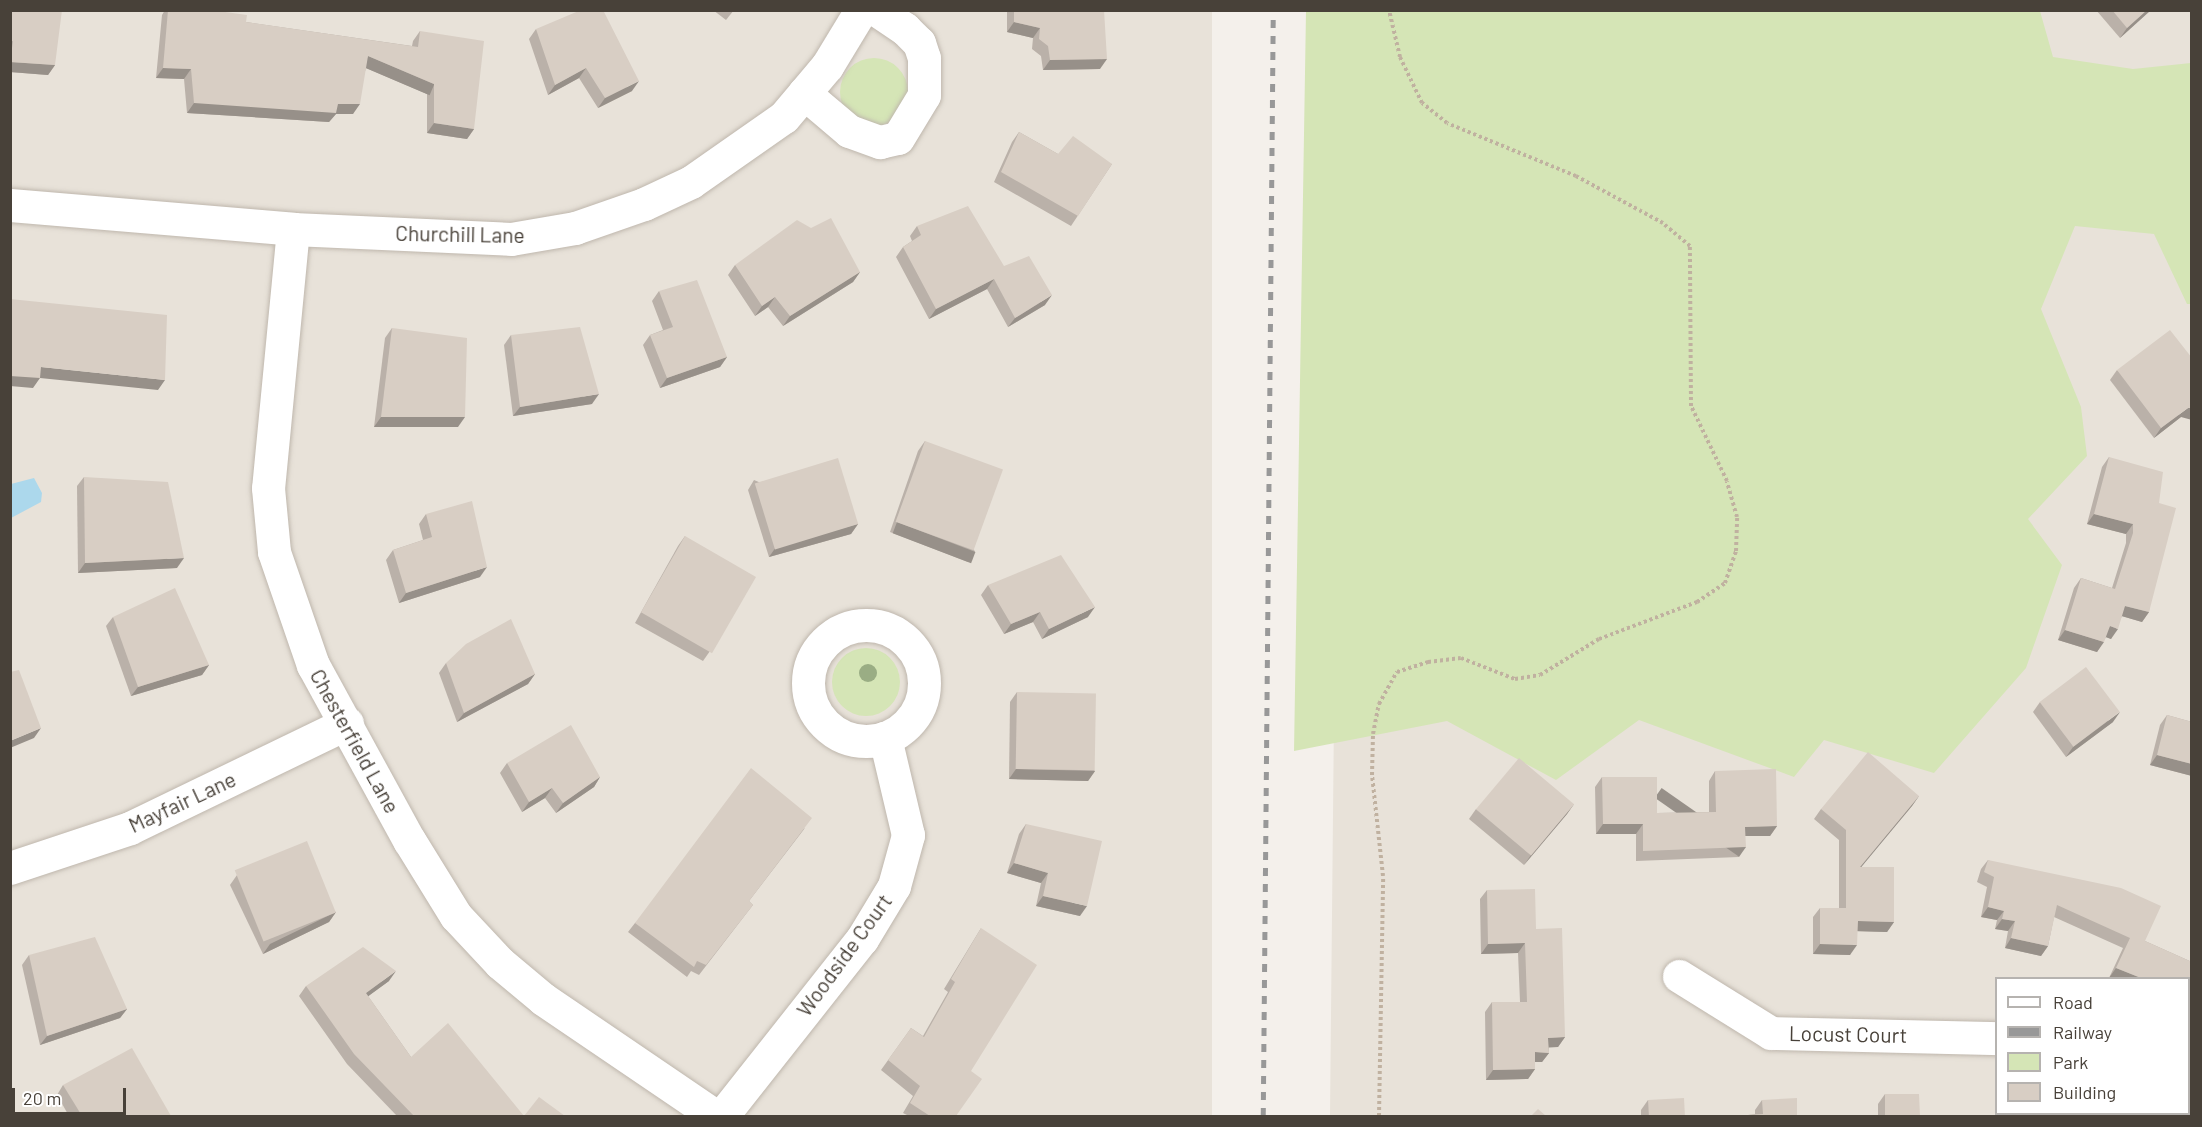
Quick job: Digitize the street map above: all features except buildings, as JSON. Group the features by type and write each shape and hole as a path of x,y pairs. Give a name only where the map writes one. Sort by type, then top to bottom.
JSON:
{"street":[{"name":"Churchill Lane","path":"10,205 293,229 511,239 575,228 644,204 692,182 784,117 827,66 861,10"},
{"path":"804,93 849,132 880,142 898,138 924,95 924,58 919,44 905,29 877,10"},
{"name":"Chesterfield Lane","path":"293,229 268,488 274,552 313,665 347,723 409,840 456,916 500,963 543,999 715,1116"},
{"name":"Mayfair Lane","path":"10,868 130,828 347,723"},
{"name":"Woodside Court","path":"722,1116 861,939 894,886 908,835 885,738"},
{"name":"Locust Court","path":"1679,976 1771,1033 1995,1038"}],"path":[{"path":"1379,1116 1383,876 1372,775 1373,734 1379,704 1397,672 1428,662 1461,658 1515,679 1540,675 1599,639 1697,602 1725,583 1736,551 1737,517 1727,481 1691,406 1690,246 1663,223 1576,176 1447,123 1422,103 1400,57 1389,10"}],"shaded area":[{"path":"10,11 1212,11 1212,1116 10,1116"},
{"path":"1341,11 2191,11 2191,1116 1330,1116"}],"green space":[{"path":"1306,11 2040,11 2053,57 2133,69 2191,63 2191,304 2187,304 2154,234 2075,226 2041,309 2081,407 2087,456 2028,519 2062,565 2026,668 1934,773 1824,740 1794,777 1639,720 1556,780 1447,721 1294,751"},
{"path":"874,58 887,61 898,68 905,79 908,92 905,105 898,116 887,123 874,126 861,123 850,116 843,105 840,92 843,79 850,68 861,61"},
{"path":"866,648 879,651 890,658 897,669 900,682 897,695 890,706 879,713 866,716 853,713 842,706 835,695 832,682 835,669 842,658 853,651"}],"water":[{"path":"34,478 42,493 41,502 11,518 11,484"}],"railway":[{"path":"1263,1116 1273,10"}]}
